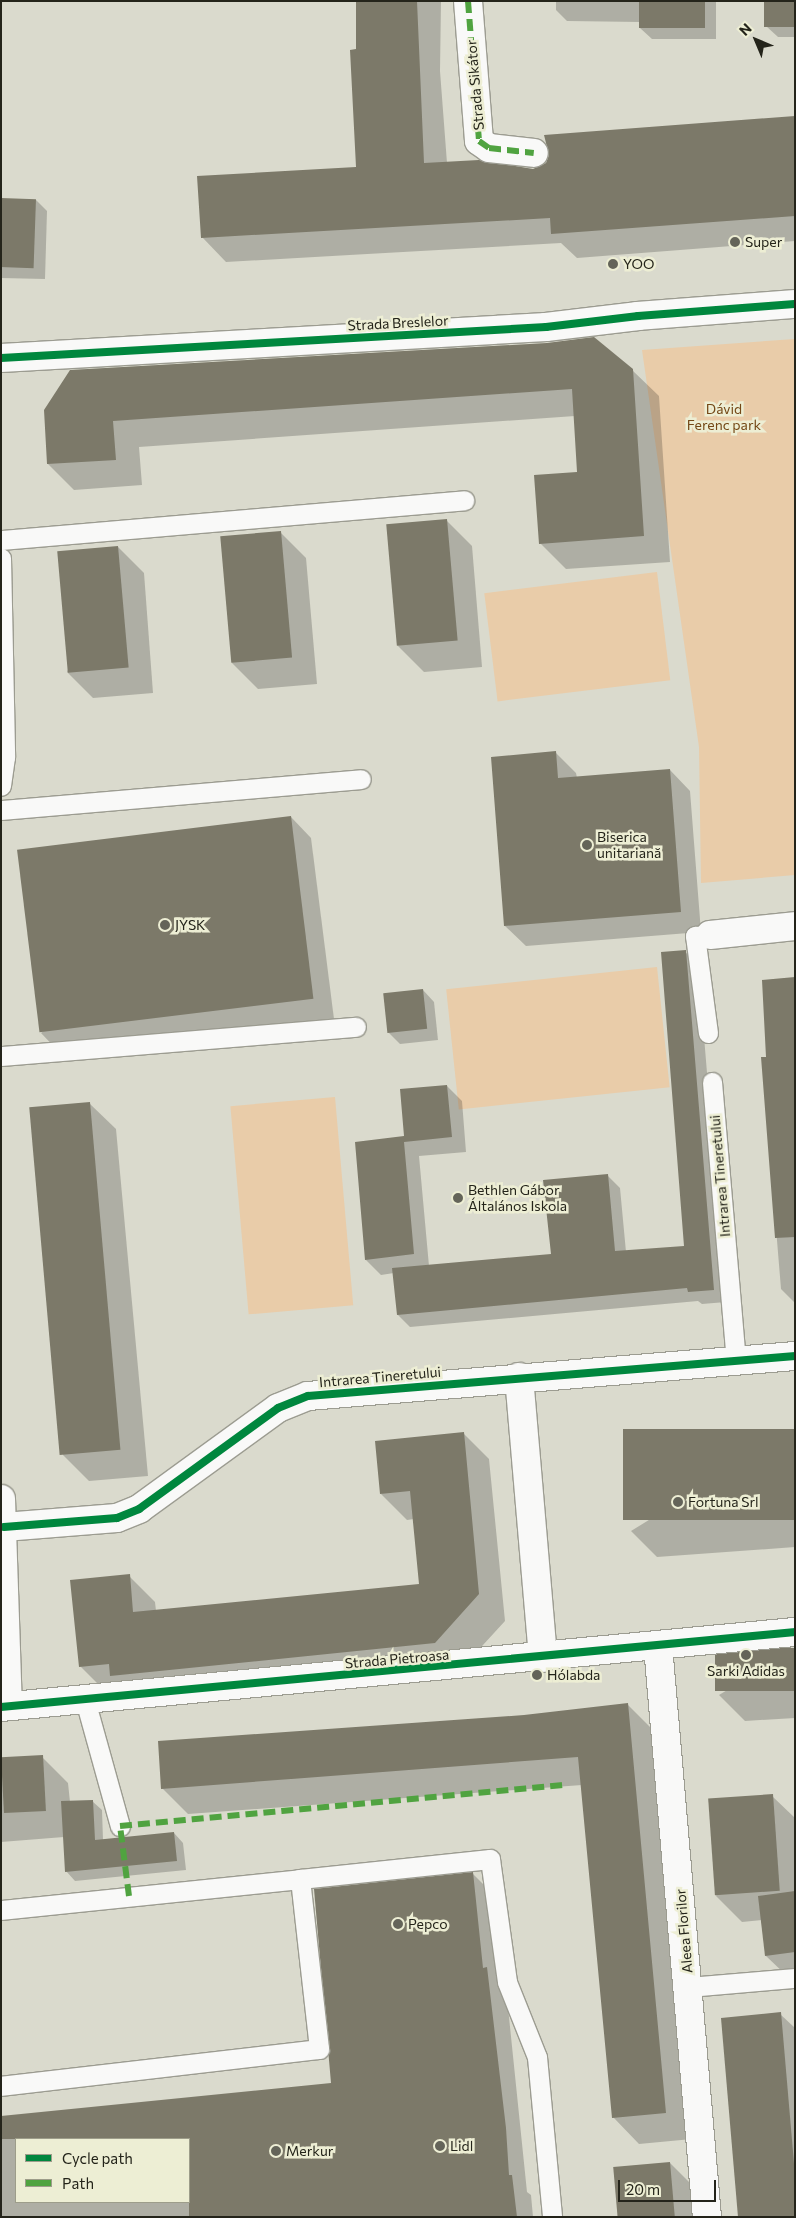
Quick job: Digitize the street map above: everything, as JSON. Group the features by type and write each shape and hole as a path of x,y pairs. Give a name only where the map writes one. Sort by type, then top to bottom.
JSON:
{"street":[{"name":"Strada Sikátor","path":"468,1 479,141 489,148 534,153"},
{"name":"Strada Breslelor","path":"1,358 546,327 638,316 795,304"},
{"path":"710,935 795,926"},
{"name":"Intrarea Tineretului","path":"4,1527 117,1518 139,1509 278,1408 308,1396 519,1377 795,1356"},
{"path":"519,1377 543,1658"},
{"path":"1,1499 4,1527 5,1706"},
{"name":"Strada Pietroasa","path":"5,1706 543,1658 795,1632"},
{"name":"Aleea Florilor","path":"658,1646 689,1987 707,2217"}],"lane":[{"path":"1,540 464,500"},
{"path":"1,558 5,757 1,786"},
{"path":"1,810 361,779"},
{"path":"708,1033 695,936 710,935"},
{"path":"1,1056 356,1027"},
{"name":"Intrarea Tineretului","path":"712,1082 736,1360"},
{"path":"85,1700 120,1826"},
{"path":"1,1910 490,1859 507,1982 537,2057 552,2217"},
{"path":"1,2086 318,2049 300,1879"},
{"path":"689,1987 795,1978"}],"green space":[{"name":"Dávid Ferenc park","path":"795,339 795,875 701,883 699,747 642,350"},
{"path":"657,572 670,680 498,701 484,593"},
{"path":"657,967 670,1087 459,1109 446,989"},
{"path":"335,1097 353,1305 249,1314 230,1106"}],"building":[{"path":"356,1 417,1 424,163 479,160 533,169 546,163 549,155 544,135 795,116 795,216 551,234 550,218 201,238 197,176 356,167 350,50 356,49"},
{"path":"639,1 705,1 705,28 639,28"},
{"path":"764,1 795,1 795,27 764,27"},
{"path":"1,198 36,199 34,268 1,267"},
{"path":"594,337 633,369 644,536 539,544 534,475 577,472 572,389 113,421 116,460 47,464 44,410 70,370 547,343"},
{"path":"447,519 458,641 397,646 386,524"},
{"path":"281,531 292,658 231,663 220,536"},
{"path":"118,546 129,668 68,673 57,551"},
{"name":"Biserica unitariană","path":"556,751 558,778 670,769 681,912 504,926 491,757"},
{"name":"JYSK","path":"291,816 313,999 39,1032 17,850"},
{"path":"686,950 714,1290 688,1292 687,1288 397,1315 392,1268 551,1254 543,1180 608,1174 615,1251 684,1246 661,952"},
{"path":"795,977 795,1237 775,1238 761,1057 766,1057 762,980"},
{"path":"423,989 427,1029 387,1033 383,993"},
{"path":"447,1085 452,1137 404,1142 414,1254 365,1260 355,1142 404,1136 400,1089"},
{"path":"90,1102 120,1450 60,1455 29,1107"},
{"path":"623,1429 795,1429 795,1520 623,1520"},
{"path":"464,1432 479,1594 435,1643 110,1676 109,1664 79,1667 70,1580 130,1574 133,1612 419,1584 410,1491 380,1494 375,1441"},
{"path":"715,1648 795,1648 795,1691 715,1691"},
{"path":"628,1703 666,2113 612,2118 578,1757 161,1789 158,1741 524,1715"},
{"path":"43,1755 46,1811 4,1813 1,1757"},
{"path":"773,1794 780,1891 715,1895 708,1799"},
{"path":"93,1800 95,1840 174,1832 177,1861 65,1872 61,1801"},
{"path":"473,1872 483,1968 487,1967 506,2128 509,2175 512,2175 517,2217 189,2217 190,2138 1,2139 1,2116 331,2083 314,1889"},
{"path":"795,1891 795,1952 765,1956 758,1896"},
{"path":"781,2012 795,2175 795,2217 738,2217 721,2018"},
{"path":"670,2162 675,2217 618,2217 613,2167"}],"marked path":[{"path":"468,1 479,141 489,148 534,153"},
{"path":"129,1896 120,1826 563,1785"}],"cycle path":[{"path":"1,358 546,327 638,316 795,304"},
{"path":"4,1527 117,1518 139,1509 278,1408 308,1396 795,1356"},
{"path":"1,1707 795,1632"}],"place":[{"name":"Super","path":"735,242"},
{"name":"YOO","path":"613,264"},
{"name":"Biserica unitariană","path":"587,845"},
{"name":"JYSK","path":"165,925"},
{"name":"Bethlen Gábor Általános Iskola","path":"458,1198"},
{"name":"Fortuna Srl","path":"678,1502"},
{"name":"Sarki Adidas","path":"746,1655"},
{"name":"Hólabda","path":"537,1675"},
{"name":"Pepco","path":"398,1924"},
{"name":"Lidl","path":"440,2146"},
{"name":"Merkur","path":"276,2151"}]}
